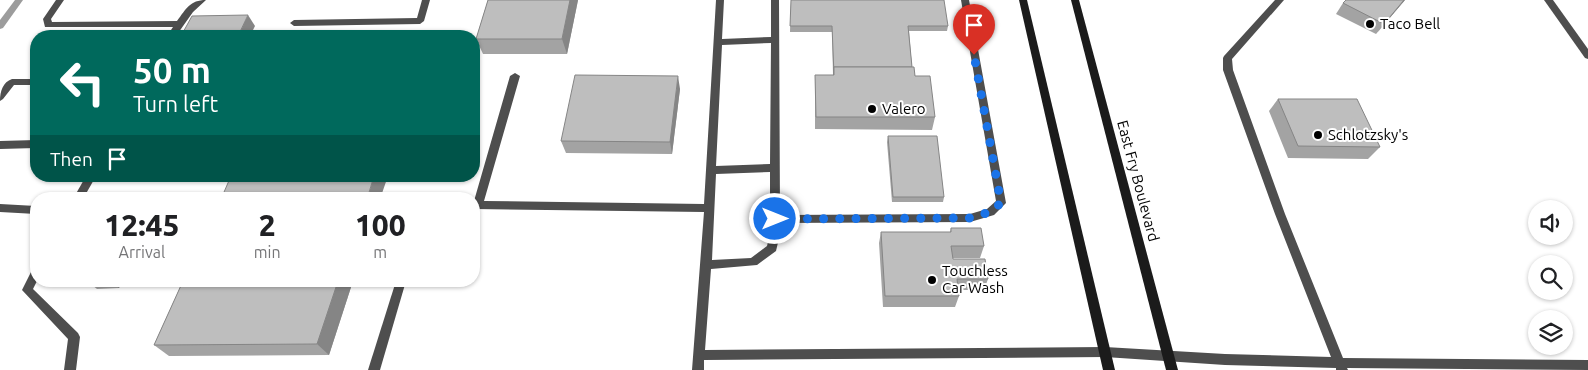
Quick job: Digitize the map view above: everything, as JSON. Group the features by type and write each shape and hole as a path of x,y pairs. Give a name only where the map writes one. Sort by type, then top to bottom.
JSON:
{"main road":[{"path":"1023,0 1109,370"},
{"name":"East Fry Boulevard","path":"1076,0 1172,370"}],"lane":[{"path":"60,0 47,18 48,25 179,24"},
{"path":"175,30 190,10 202,0"},
{"path":"294,23 420,20 426,0"},
{"path":"698,370 706,265 720,0"},
{"path":"706,265 753,262 772,248 775,234 775,0"},
{"path":"775,219 970,218 990,212 1001,203 965,0"},
{"path":"1280,0 1227,58 1228,70 1290,241 1340,366"},
{"path":"1548,0 1588,56"},
{"path":"718,42 775,40"},
{"path":"480,192 515,76"},
{"path":"0,97 12,82 30,82"},
{"path":"0,145 30,144"},
{"path":"711,170 775,168"},
{"path":"480,205 709,208"},
{"path":"0,208 30,210"},
{"path":"30,284 27,290 74,337 70,370"},
{"path":"374,370 399,287"},
{"path":"700,355 1105,352 1168,358 1340,366 1588,364"}],"building":[{"path":"488,0 570,0 562,39 480,39 479,30"},
{"name":"Valero","path":"791,0 944,0 948,26 908,26 912,67 834,67 834,75 832,26 790,26"},
{"path":"1346,0 1404,0 1384,24 1343,3"},
{"path":"248,15 241,30 184,30 192,16"},
{"name":"Valero","path":"834,67 914,67 915,76 930,76 935,117 816,117 815,75 834,75"},
{"path":"575,75 678,76 670,142 561,141"},
{"path":"1278,99 1357,99 1380,147 1298,146"},
{"name":"Valero","path":"888,136 937,136 944,197 893,197"},
{"path":"228,182 372,182 369,192 224,192"},
{"name":"Touchless Car Wash","path":"951,228 981,228 984,246 951,246 953,259 985,259 988,279 957,279 959,296 885,296 881,232 951,232"},
{"path":"180,287 336,287 317,344 154,345"}],"waterway":[{"path":"0,26 19,0"}],"place":[{"name":"Taco Bell","path":"1370,24"},
{"name":"Valero","path":"872,109"},
{"name":"Schlotzsky's","path":"1318,135"},
{"name":"Touchless Car Wash","path":"932,280"}],"route":[{"path":"775,219 970,218 990,212 1001,203 974,55"}]}
